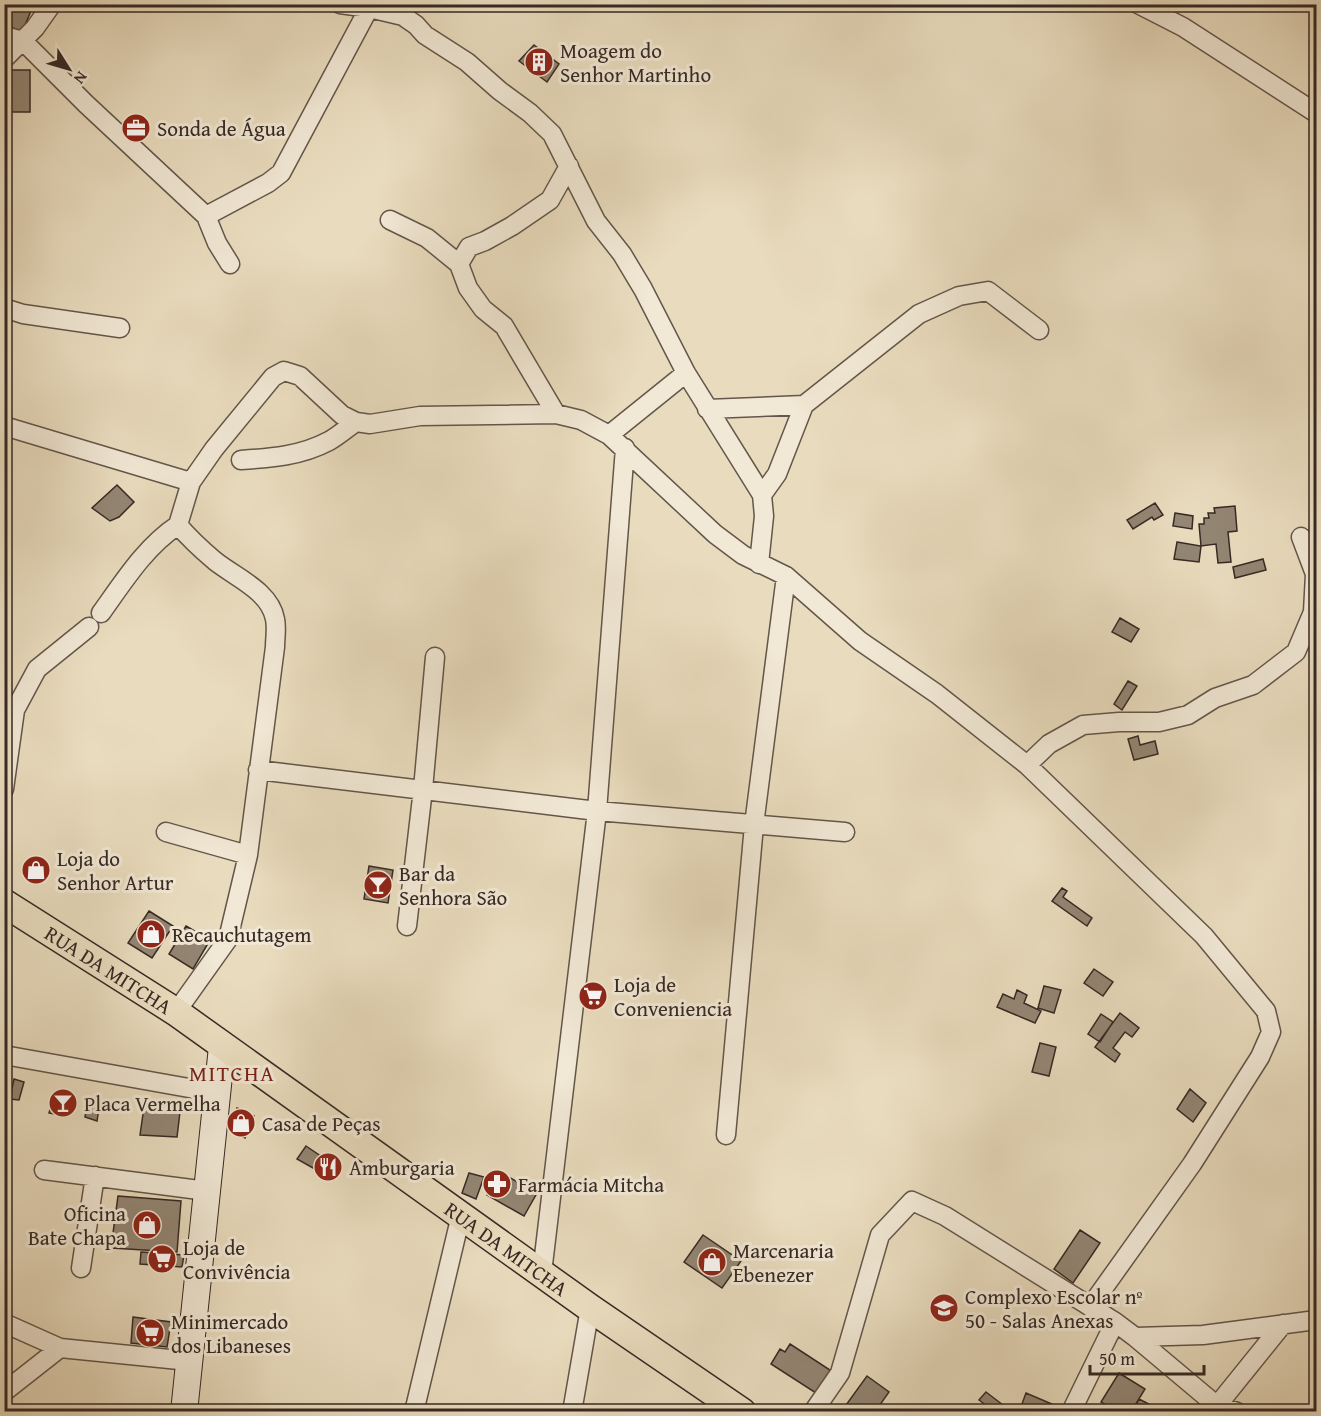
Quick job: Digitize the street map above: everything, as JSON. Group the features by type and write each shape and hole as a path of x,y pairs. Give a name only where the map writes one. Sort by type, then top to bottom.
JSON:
{"main road":[{"name":"RUA DA MITCHA","path":"4,903 176,1012 590,1308 742,1412"},
{"path":"184,1412 222,1047"}],"street":[{"path":"4,59 23,41 52,4"},
{"path":"340,4 403,16 425,35 467,63 530,113 552,134 596,221 622,255 643,289 686,373 762,495 764,516 759,564"},
{"path":"1138,4 1184,27 1317,113"},
{"path":"206,216 268,183 281,173 369,8"},
{"path":"4,36 23,41 86,104 206,216 217,243 230,264"},
{"path":"459,264 469,247 512,226 550,200 569,166"},
{"path":"390,220 427,238 459,264 468,288 483,309 504,326 513,338 556,414"},
{"path":"762,495 777,474 804,405 919,314 959,297 988,291 1039,330"},
{"path":"4,308 23,314 120,328"},
{"path":"101,613 148,550 178,525 190,482 214,449 273,377 284,371 300,376 342,415 356,422 370,424 420,416 556,414 581,420 609,435 715,534 743,555 786,576 860,640 938,694 1027,765 1204,936 1266,1011 1271,1032 1260,1057 1192,1164 1090,1307"},
{"path":"609,435 686,373"},
{"path":"707,409 804,405"},
{"path":"241,460 283,457 303,451 328,441 356,422"},
{"path":"4,426 190,482"},
{"path":"542,1273 597,811 625,448"},
{"path":"176,1012 228,939 248,855 275,647 275,618 268,603 257,591 216,562 178,525"},
{"path":"1027,765 1049,744 1083,725 1159,722 1188,715 1215,698 1253,686 1296,652 1313,612 1315,574 1301,537"},
{"path":"726,1135 754,825 786,576"},
{"path":"4,789 15,710 37,669 89,627"},
{"path":"407,926 435,657"},
{"path":"258,770 597,811 845,832"},
{"path":"165,832 248,855"},
{"path":"4,1055 217,1093"},
{"path":"44,1170 207,1191"},
{"path":"81,1268 95,1176"},
{"path":"813,1412 840,1373 880,1235 912,1201 945,1216 1115,1322 1214,1408 1238,1412"},
{"path":"414,1412 461,1215"},
{"path":"572,1412 590,1308"},
{"path":"1135,1337 1203,1335 1317,1320"},
{"path":"1071,1412 1115,1322"},
{"path":"4,1323 60,1348 189,1361"},
{"path":"1214,1408 1283,1324"},
{"path":"4,1392 60,1348"}],"building":[{"path":"4,4 34,4 22,32 4,24"},
{"name":"Moagem do Senhor Martinho","path":"534,45 559,64 547,82 519,61"},
{"path":"7,70 30,70 30,112 7,112"},
{"name":"Sonda de Água","path":"130,120 142,125 141,137 129,134"},
{"path":"117,485 134,502 119,517 110,521 92,508"},
{"path":"1155,503 1163,515 1154,520 1152,517 1133,529 1127,520"},
{"path":"1235,506 1237,531 1228,532 1231,562 1218,563 1216,544 1201,546 1199,524 1204,524 1204,518 1209,518 1208,513 1215,513 1214,508"},
{"path":"1175,513 1193,516 1192,529 1173,526"},
{"path":"1177,542 1201,546 1199,562 1174,559"},
{"path":"1263,559 1266,570 1235,578 1233,567"},
{"path":"1120,618 1139,629 1131,642 1112,632"},
{"path":"1128,681 1137,686 1122,710 1114,704"},
{"path":"1138,736 1140,745 1155,741 1158,754 1134,760 1128,739"},
{"name":"Loja do Senhor Artur","path":"35,860 46,867 37,879 27,872"},
{"name":"Bar da Senhora São","path":"369,866 393,870 388,903 364,899"},
{"path":"1062,888 1067,891 1063,897 1092,918 1087,926 1052,901"},
{"name":"Recauchutagem","path":"149,911 173,926 152,958 128,943"},
{"path":"186,926 210,940 193,969 169,954"},
{"path":"1094,969 1113,982 1103,996 1084,983"},
{"name":"Loja de Conveniencia","path":"596,985 596,990 604,990 602,1002 583,1003 583,986"},
{"path":"1044,986 1061,990 1054,1013 1038,1008"},
{"path":"1017,990 1027,995 1024,1003 1041,1011 1035,1023 997,1007 1003,994 1014,999"},
{"path":"1120,1013 1139,1028 1132,1037 1125,1032 1113,1048 1120,1054 1115,1062 1095,1047"},
{"path":"1101,1014 1113,1022 1100,1042 1088,1034"},
{"path":"1040,1043 1056,1047 1049,1076 1032,1072"},
{"path":"14,1079 24,1082 19,1100 10,1099"},
{"path":"1190,1089 1206,1103 1193,1122 1177,1109"},
{"name":"Placa Vermelha","path":"56,1092 75,1096 70,1112 56,1109 54,1114 49,1113"},
{"path":"88,1100 100,1102 97,1121 85,1117"},
{"path":"144,1107 180,1112 177,1137 140,1135"},
{"name":"Casa de Peças","path":"237,1108 254,1116 245,1138 229,1130"},
{"path":"306,1146 322,1157 313,1168 297,1159"},
{"name":"Amburgaria","path":"322,1157 340,1168 335,1177 316,1165"},
{"path":"500,1172 537,1193 524,1216 487,1195"},
{"path":"469,1173 484,1177 476,1199 462,1193"},
{"name":"Oficina Bate Chapa","path":"118,1196 181,1201 177,1252 111,1248"},
{"path":"1080,1230 1100,1243 1073,1283 1054,1269"},
{"name":"Marcenaria Ebenezer","path":"703,1235 741,1261 722,1288 684,1262"},
{"name":"Loja de Convivência","path":"141,1252 184,1255 182,1267 140,1264"},
{"name":"Minimercado dos Libaneses","path":"133,1317 171,1322 167,1347 131,1343"},
{"path":"790,1344 833,1372 819,1395 771,1364 780,1349 785,1352"},
{"path":"1119,1373 1145,1389 1131,1412 1117,1412 1101,1402"},
{"path":"867,1376 889,1392 875,1412 841,1412"},
{"path":"986,1392 1012,1412 988,1412 986,1410 988,1407 979,1400"},
{"path":"1026,1393 1061,1408 1059,1412 1019,1412"},
{"path":"1139,1399 1164,1412 1133,1412"}],"place":[{"name":"Moagem do Senhor Martinho","path":"539,62"},
{"name":"Sonda de Água","path":"136,128"},
{"name":"Loja do Senhor Artur","path":"36,870"},
{"name":"Bar da Senhora São","path":"378,885"},
{"name":"Recauchutagem","path":"151,934"},
{"name":"Loja de Conveniencia","path":"593,996"},
{"name":"Placa Vermelha","path":"63,1103"},
{"name":"Casa de Peças","path":"241,1123"},
{"name":"Amburgaria","path":"328,1167"},
{"name":"Farmácia Mitcha","path":"497,1184"},
{"name":"Oficina Bate Chapa","path":"147,1225"},
{"name":"Loja de Convivência","path":"162,1259"},
{"name":"Marcenaria Ebenezer","path":"712,1262"},
{"name":"Complexo Escolar nº 50 - Salas Anexas","path":"944,1308"},
{"name":"Minimercado dos Libaneses","path":"150,1333"}],"district":[{"name":"MITCHA","path":"232,1073"}]}
